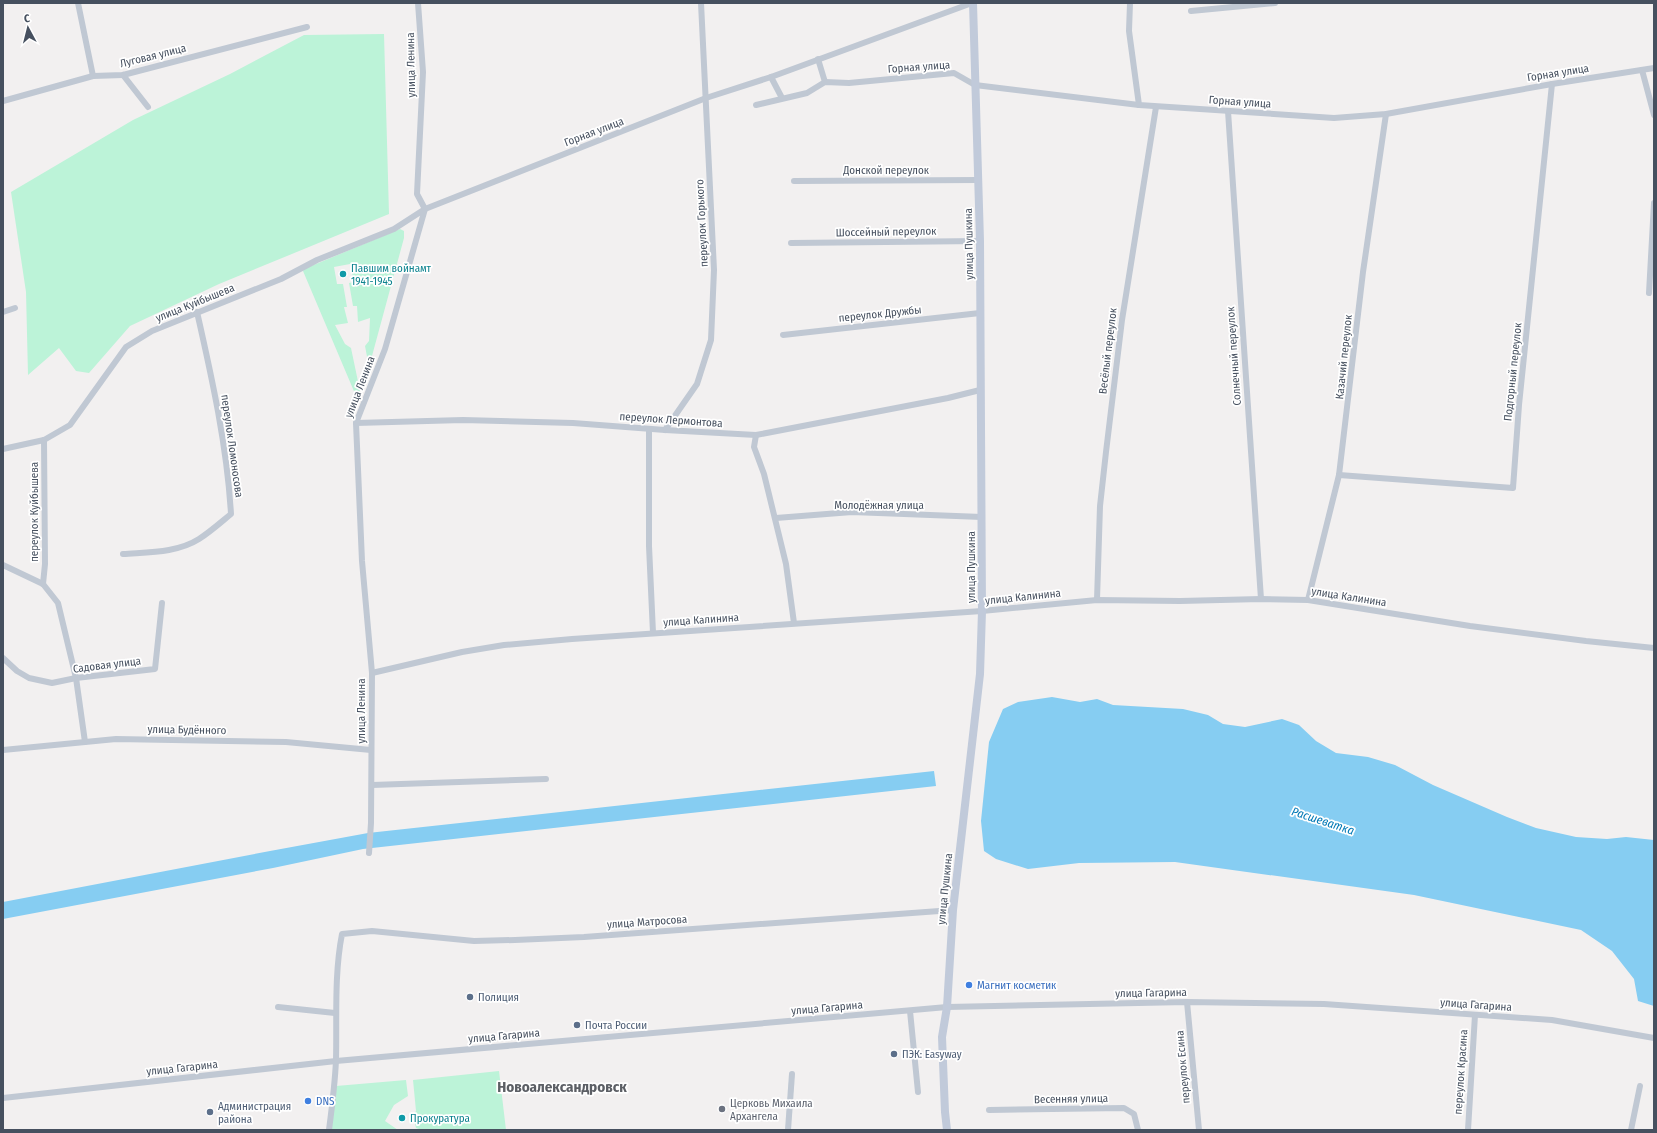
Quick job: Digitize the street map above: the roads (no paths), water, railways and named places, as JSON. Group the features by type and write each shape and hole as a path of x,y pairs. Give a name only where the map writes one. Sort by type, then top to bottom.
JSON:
{"main road":[{"name":"улица Пушкина","path":"947,1130 942,1036 947,1006 953,910 980,674 982,611 980,240 973,3"}],"street":[{"path":"78,3 93,76"},
{"name":"улица Ленина","path":"369,853 372,785 372,673 362,561 356,423 385,349 425,209 417,194 423,72 418,3"},
{"name":"переулок Горького","path":"665,430 697,384 711,340 714,270 701,3"},
{"name":"Горная улица","path":"425,209 706,98 771,77 973,3"},
{"path":"1130,3 1129,31 1139,105"},
{"path":"1191,11 1275,3"},
{"name":"Луговая улица","path":"3,100 93,76 123,75 307,27"},
{"path":"756,105 807,93 825,82 818,59"},
{"name":"Горная улица","path":"825,82 849,83 954,74 975,85 1156,107 1334,118 1386,114 1552,84 1654,68"},
{"path":"1642,70 1654,115"},
{"path":"123,75 148,108"},
{"path":"771,77 782,98"},
{"name":"Подгорный переулок","path":"1339,475 1513,488 1519,405 1552,84"},
{"name":"Весёлый переулок","path":"1097,600 1100,506 1106,452 1122,320 1156,107"},
{"name":"Солнечный переулок","path":"1228,111 1261,599"},
{"name":"Казачий переулок","path":"1308,600 1339,475 1347,419 1363,272 1386,114"},
{"name":"Донской переулок","path":"794,181 978,180"},
{"path":"1648,293 1654,202"},
{"name":"улица Куйбышева","path":"3,449 44,440 70,425 126,347 152,331 281,279 317,260 394,229 425,209"},
{"name":"Шоссейный переулок","path":"791,242 980,240"},
{"path":"3,312 15,308"},
{"name":"переулок Ломоносова","path":"123,554 161,551 185,546 198,540 231,514 226,465 215,395 197,312"},
{"name":"переулок Дружбы","path":"783,335 980,314"},
{"name":"переулок Лермонтова","path":"356,423 463,420 550,422 756,435 948,398 980,390"},
{"path":"649,429 649,546 653,633"},
{"path":"756,435 754,447 764,474 776,518 786,564 794,623"},
{"name":"переулок Куйбышева","path":"43,584 45,564 44,440"},
{"name":"Молодёжная улица","path":"776,518 852,512 982,517"},
{"path":"3,566 43,584 58,603 76,678 85,742"},
{"name":"улица Калинина","path":"372,673 462,652 504,645 653,633 982,611 1097,600 1308,600 1477,627 1654,648"},
{"name":"Садовая улица","path":"3,658 16,671 28,678 52,683 76,678 155,668 162,603"},
{"name":"улица Будённого","path":"3,750 116,739 286,742 371,750"},
{"path":"372,785 546,779"},
{"name":"улица Матросова","path":"335,1013 339,952 342,934 372,931 474,941 515,940 584,937 953,910"},
{"name":"улица Гагарина","path":"3,1098 336,1061 947,1006 1187,1002 1324,1004 1552,1020 1654,1038"},
{"name":"переулок Есина","path":"1187,1002 1199,1130"},
{"path":"278,1007 335,1013 336,1061 329,1130"},
{"path":"910,1010 918,1092"},
{"name":"переулок Красина","path":"1468,1130 1475,1014"},
{"path":"788,1130 792,1074"},
{"path":"1631,1130 1640,1086"},
{"name":"Весенняя улица","path":"989,1110 1124,1108 1134,1114 1138,1130"}],"water":[{"name":"Расшеватка","path":"1052,697 1080,702 1097,699 1113,705 1183,709 1208,715 1223,724 1245,727 1282,719 1299,725 1316,741 1336,753 1368,757 1395,765 1433,785 1536,828 1576,837 1607,839 1626,837 1654,840 1654,1006 1638,1001 1634,979 1612,951 1581,930 1414,895 1175,862 1079,863 1028,869 996,859 984,851 981,821 989,742 1003,709 1018,702"},
{"path":"934,771 936,786 363,849 273,868 3,919 3,902 368,833"}],"place":[{"name":"Павшим войнамт 1941-1945","path":"343,274"},
{"name":"Магнит косметик","path":"969,985"},
{"name":"Полиция","path":"470,997"},
{"name":"Почта России","path":"577,1025"},
{"name":"ПЭК: Easyway","path":"894,1054"},
{"name":"DNS","path":"308,1101"},
{"name":"Церковь Михаила Архангела","path":"722,1109"},
{"name":"Администрация района","path":"210,1112"},
{"name":"Прокуратура","path":"402,1118"}],"district":[{"name":"Новоалександровск","path":"562,1087"}]}
